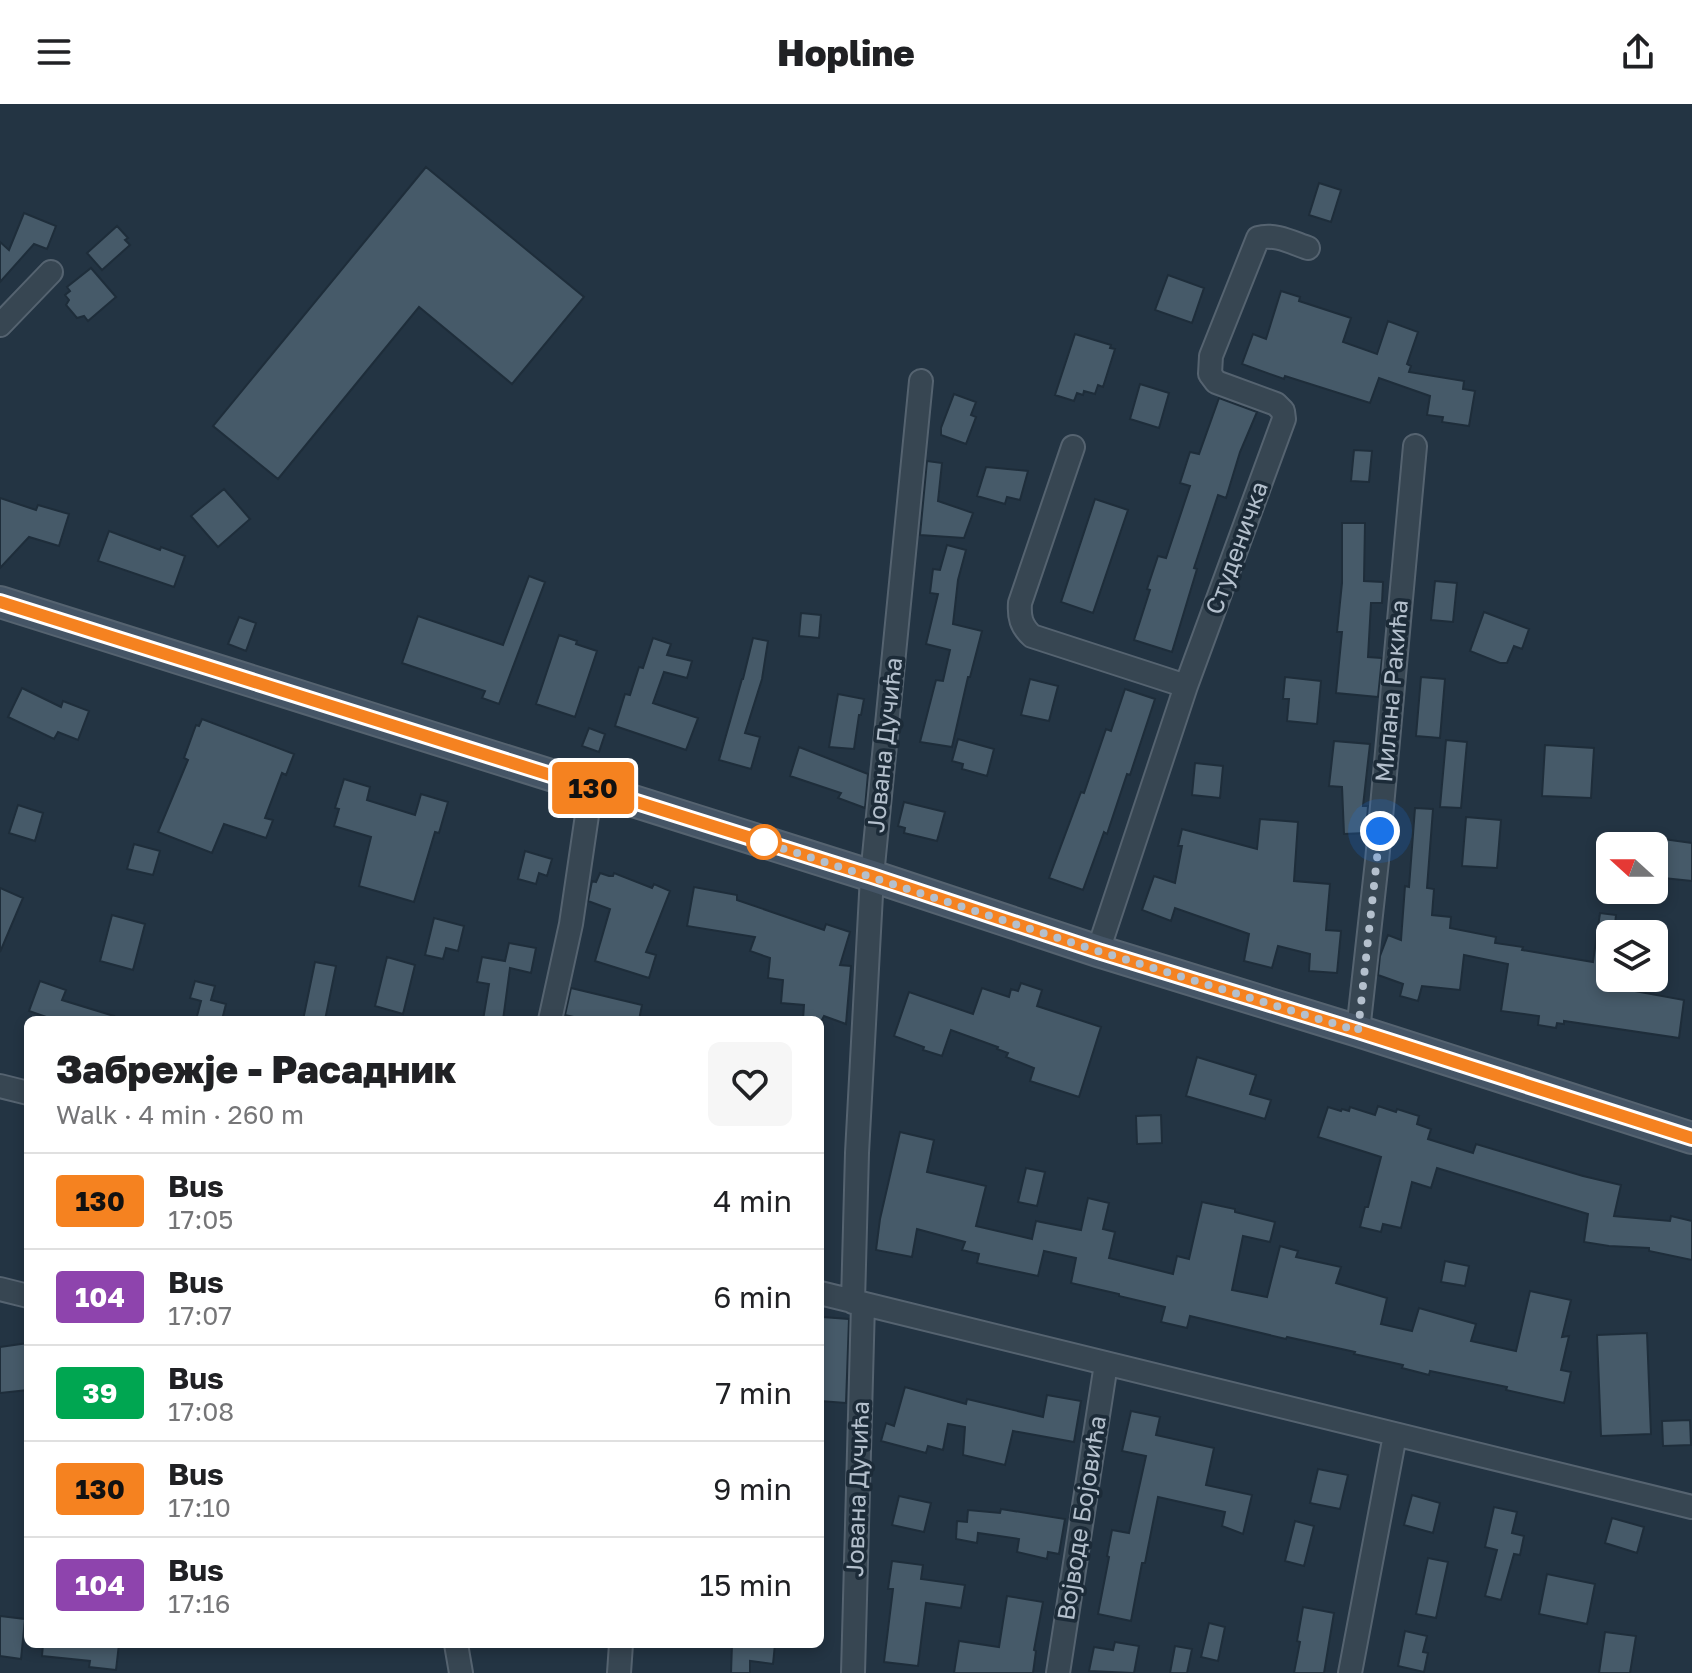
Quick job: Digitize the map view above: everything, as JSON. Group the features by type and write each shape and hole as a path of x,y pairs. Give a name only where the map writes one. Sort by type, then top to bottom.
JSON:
{"street":[{"name":"Студеничка","path":"1098,951 1186,686 1284,419 1283,411 1276,404 1216,382 1210,374 1211,356 1258,238 1272,236 1308,248"},
{"path":"0,325 51,272"},
{"name":"Јована Дучића","path":"853,1673 857,1153 872,876 921,381"},
{"name":"Милана Ракића","path":"1358,1031 1377,861 1415,446"},
{"path":"1073,447 1020,603 1019,617 1024,629 1032,636 1186,686"},
{"path":"0,602 1692,1138"},
{"path":"551,1016 571,924 591,788"},
{"path":"0,1086 24,1092"},
{"path":"0,1289 24,1295"},
{"path":"824,1294 1692,1507"},
{"name":"Војводе Бојовића","path":"1058,1673 1106,1364"},
{"path":"1350,1673 1395,1435"},
{"path":"457,1648 461,1673"},
{"path":"619,1673 621,1648"}],"building":[{"path":"426,167 584,297 512,384 419,307 278,479 213,426"},
{"path":"1319,183 1341,190 1331,222 1309,215"},
{"path":"24,213 56,226 47,249 34,244 0,282 0,242 9,250"},
{"path":"117,226 130,245 102,270 87,253"},
{"path":"91,268 116,297 88,321 84,316 77,318 66,305 69,300 65,295 70,291 67,287"},
{"path":"1168,275 1204,288 1192,323 1155,310"},
{"path":"1281,291 1300,297 1299,301 1351,318 1343,342 1377,354 1388,321 1418,332 1407,364 1411,366 1409,372 1464,381 1463,389 1475,391 1469,426 1442,422 1443,417 1427,415 1430,396 1379,378 1370,403 1242,364 1253,334 1266,339"},
{"path":"1075,334 1115,349 1103,387 1098,385 1095,394 1077,393 1074,401 1055,395"},
{"path":"1140,384 1169,393 1159,428 1130,419"},
{"path":"954,394 976,402 971,415 976,417 966,444 941,435"},
{"path":"1219,398 1257,412 1240,452 1226,498 1218,495 1194,568 1197,569 1172,652 1134,640 1158,556 1166,558 1190,486 1180,483 1190,452 1199,454"},
{"path":"1354,450 1372,451 1369,482 1351,481"},
{"path":"927,461 942,463 938,501 973,513 964,538 920,535"},
{"path":"986,467 1028,471 1020,500 1007,497 1005,504 977,496"},
{"path":"224,489 250,519 218,547 191,516"},
{"path":"0,498 36,510 38,505 69,514 59,546 29,537 0,568"},
{"path":"1095,499 1128,510 1093,613 1061,602"},
{"path":"1342,523 1365,523 1364,581 1383,582 1382,603 1371,603 1368,657 1382,658 1378,697 1336,693 1342,632 1337,632 1342,583"},
{"path":"109,531 185,556 174,587 98,561"},
{"path":"947,545 966,550 958,580 953,624 982,631 952,747 920,742 936,680 943,681 950,650 926,644 938,594 930,593 933,569 940,570"},
{"path":"529,576 545,582 499,704 482,698 485,691 402,663 418,616 503,645"},
{"path":"1435,581 1457,583 1453,622 1431,620"},
{"path":"1484,612 1529,629 1522,649 1514,646 1507,663 1470,651"},
{"path":"801,613 821,615 819,638 799,636"},
{"path":"239,617 256,623 246,651 228,644"},
{"path":"559,635 597,651 575,717 536,704"},
{"path":"653,638 671,644 667,655 692,661 687,678 664,672 653,703 698,718 686,750 615,726 625,694 630,695"},
{"path":"753,638 768,641 762,679 745,733 760,737 751,769 719,760"},
{"path":"1285,677 1321,681 1317,724 1287,721 1289,699 1283,699"},
{"path":"1421,677 1445,679 1440,738 1416,736"},
{"path":"1030,679 1058,686 1049,721 1021,715"},
{"path":"22,688 61,707 63,701 89,711 78,740 58,732 54,739 8,717"},
{"path":"1125,689 1155,699 1130,775 1127,774 1107,834 1104,832 1083,890 1049,878 1106,729 1111,731"},
{"path":"838,694 864,699 854,749 829,747"},
{"path":"202,719 294,754 286,775 282,773 265,818 273,820 266,838 224,824 212,853 158,832 188,760 184,758 196,725 199,726"},
{"path":"589,728 605,734 599,752 582,746"},
{"path":"958,739 994,749 987,776 962,769 963,764 952,761"},
{"path":"1446,740 1467,742 1461,808 1440,807"},
{"path":"1334,741 1370,744 1363,806 1368,806 1366,833 1344,834 1342,787 1329,786"},
{"path":"1545,745 1594,748 1591,798 1542,796"},
{"path":"799,747 868,774 865,808 838,798 841,793 790,776"},
{"path":"1195,763 1223,766 1220,798 1192,795"},
{"path":"344,779 370,787 367,800 415,815 421,794 448,802 439,833 435,832 414,902 359,886 371,837 334,826 339,809 335,808"},
{"path":"904,802 945,812 937,841 904,833 905,828 898,826"},
{"path":"18,805 43,813 35,841 9,833"},
{"path":"1415,808 1433,809 1427,888 1434,889 1432,915 1451,917 1450,928 1496,937 1495,943 1593,962 1596,941 1596,992 1640,992 1684,1000 1679,1038 1564,1021 1564,1024 1557,1023 1556,1028 1538,1025 1539,1016 1501,1011 1508,964 1464,955 1460,990 1422,986 1418,1001 1400,996 1403,984 1378,975 1380,956 1388,935 1401,940 1405,886 1409,887"},
{"path":"1466,817 1501,820 1497,868 1462,866"},
{"path":"1260,819 1298,822 1294,881 1330,884 1326,930 1341,931 1337,973 1309,971 1310,954 1278,946 1272,968 1244,961 1249,934 1175,908 1171,921 1142,910 1154,876 1175,883 1182,829 1257,849"},
{"path":"1668,840 1692,843 1692,881 1668,878"},
{"path":"134,844 160,851 153,875 127,869"},
{"path":"525,851 552,859 547,876 539,873 536,884 518,879"},
{"path":"600,873 613,876 614,873 652,888 654,884 670,891 646,952 656,955 649,978 595,961 610,909 588,901 592,881 596,882"},
{"path":"694,887 737,895 737,900 824,930 826,924 850,932 840,965 851,966 846,1024 824,1016 803,1016 804,1005 781,1003 783,980 768,978 770,958 750,951 755,937 687,926"},
{"path":"0,888 23,898 0,952"},
{"path":"1600,913 1616,915 1615,920 1599,920"},
{"path":"112,915 145,924 133,970 100,961"},
{"path":"434,918 464,926 458,951 446,948 443,959 425,955"},
{"path":"509,943 536,948 531,973 510,968 504,1016 484,1016 489,984 477,982 482,957 505,961"},
{"path":"387,957 415,965 403,1014 375,1006"},
{"path":"315,962 336,966 326,1016 304,1016"},
{"path":"40,981 66,990 62,1000 114,1016 43,1016 29,1011"},
{"path":"195,981 215,986 211,1000 226,1004 223,1016 197,1016 201,1001 190,998"},
{"path":"1021,983 1042,990 1037,1006 1101,1027 1079,1097 1030,1081 1034,1068 1006,1057 1008,1053 998,1047 951,1030 942,1056 894,1036 909,992 973,1014 982,988 1009,997 1011,989 1018,991"},
{"path":"571,988 642,1005 640,1016 565,1015"},
{"path":"1197,1057 1256,1075 1250,1094 1271,1100 1265,1119 1186,1096"},
{"path":"1378,1106 1419,1116 1417,1124 1431,1129 1428,1139 1473,1153 1476,1144 1621,1185 1614,1216 1670,1221 1671,1216 1692,1221 1692,1260 1649,1251 1649,1248 1584,1242 1588,1214 1437,1168 1431,1188 1412,1182 1401,1228 1383,1224 1381,1232 1360,1227 1381,1157 1318,1137 1328,1107 1349,1111 1350,1107 1375,1115"},
{"path":"1161,1115 1162,1143 1137,1144 1136,1116"},
{"path":"900,1132 934,1140 927,1172 986,1186 976,1226 1032,1239 1036,1221 1081,1230 1088,1198 1109,1203 1103,1229 1115,1232 1109,1258 1173,1274 1177,1256 1189,1259 1202,1202 1235,1209 1235,1212 1275,1222 1270,1242 1243,1236 1232,1290 1267,1297 1280,1246 1298,1251 1296,1257 1341,1267 1336,1283 1387,1298 1381,1324 1412,1331 1419,1308 1476,1324 1471,1341 1516,1351 1530,1291 1571,1300 1562,1337 1569,1336 1561,1370 1571,1372 1564,1403 1430,1371 1429,1375 1355,1352 1190,1316 1187,1328 1161,1322 1165,1307 1071,1283 1076,1258 1044,1251 1038,1276 977,1263 979,1254 962,1250 965,1242 917,1229 912,1257 876,1250"},
{"path":"1026,1168 1045,1172 1037,1206 1018,1202"},
{"path":"1445,1261 1469,1266 1465,1286 1441,1282"},
{"path":"824,1317 849,1319 846,1403 824,1401"},
{"path":"1647,1333 1651,1434 1601,1436 1597,1335"},
{"path":"24,1344 24,1390 0,1393 0,1347"},
{"path":"905,1387 966,1404 967,1399 1043,1417 1047,1395 1081,1401 1074,1442 1013,1431 1005,1465 963,1455 965,1427 948,1424 943,1450 928,1446 926,1453 881,1441 886,1423 894,1426"},
{"path":"1131,1411 1160,1417 1156,1435 1214,1448 1206,1485 1252,1495 1243,1534 1222,1526 1225,1512 1158,1497 1131,1621 1098,1614 1112,1530 1129,1533 1146,1456 1122,1451"},
{"path":"1690,1420 1691,1445 1663,1446 1662,1421"},
{"path":"1318,1469 1348,1475 1340,1509 1310,1503"},
{"path":"1412,1495 1440,1503 1433,1533 1404,1525"},
{"path":"899,1496 931,1503 924,1532 892,1525"},
{"path":"1494,1507 1517,1512 1512,1533 1524,1536 1520,1555 1514,1554 1501,1600 1485,1596 1497,1550 1485,1547"},
{"path":"1001,1509 1065,1519 1059,1554 1048,1552 1047,1559 1017,1552 1019,1539 978,1533 977,1543 956,1539 957,1521 967,1522 968,1510 1000,1513"},
{"path":"1612,1518 1644,1527 1637,1553 1605,1543"},
{"path":"1295,1521 1314,1526 1304,1566 1285,1561"},
{"path":"1428,1558 1448,1562 1436,1618 1416,1614"},
{"path":"892,1561 923,1565 921,1579 965,1585 961,1608 926,1603 918,1666 884,1662 893,1589 888,1589"},
{"path":"1547,1574 1595,1584 1587,1624 1539,1614"},
{"path":"1007,1596 1043,1602 1033,1673 954,1673 959,1641 999,1647"},
{"path":"1303,1607 1334,1613 1324,1673 1294,1673"},
{"path":"0,1616 24,1619 21,1659 0,1656"},
{"path":"1209,1623 1225,1627 1218,1661 1201,1657"},
{"path":"1405,1631 1427,1636 1423,1652 1428,1653 1424,1672 1398,1666"},
{"path":"1605,1632 1636,1636 1630,1673 1599,1673"},
{"path":"1115,1642 1139,1646 1134,1673 1089,1671 1094,1647 1113,1650"},
{"path":"1175,1646 1192,1649 1187,1673 1170,1673"},
{"path":"43,1648 119,1648 116,1670 89,1667 90,1661 42,1656"},
{"path":"732,1648 775,1648 773,1664 750,1661 750,1673 731,1673"}],"bus line":[{"name":"130","path":"0,602 1692,1138"}],"route":[{"path":"764,842 760,841 1098,951 1358,1031 1380,831"}]}
